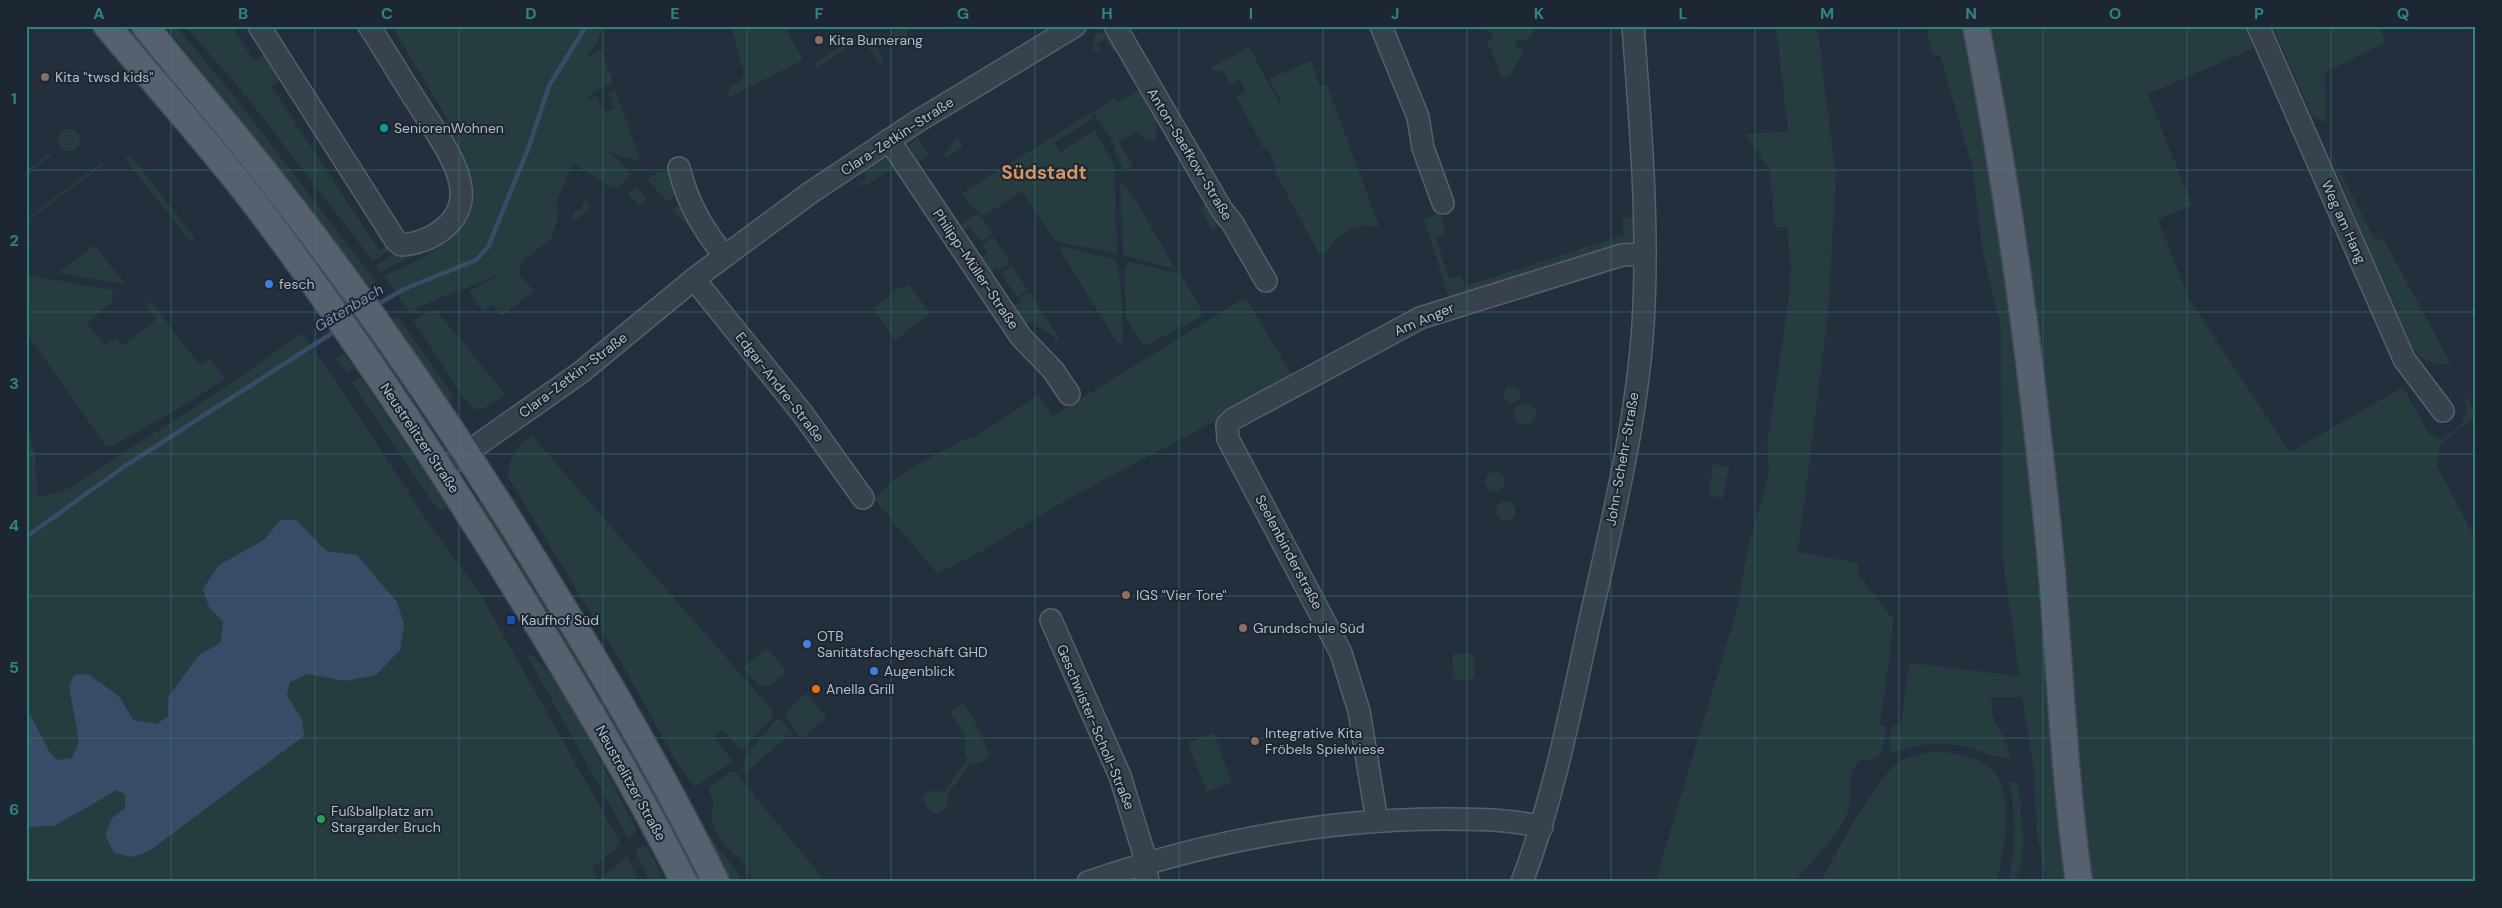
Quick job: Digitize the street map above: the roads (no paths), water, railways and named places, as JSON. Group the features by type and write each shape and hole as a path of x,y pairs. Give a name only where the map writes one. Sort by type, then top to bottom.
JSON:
{"main road":[{"name":"Neustrelitzer Straße","path":"107,26 244,190 357,345 469,510 607,741 684,882"},
{"name":"Neustrelitzer Straße","path":"145,26 276,187 356,295 466,453 605,677 678,807 716,882"},
{"path":"1976,26 2007,205 2034,403 2050,562 2064,750 2078,882"}],"street":[{"path":"259,26 396,241 401,245 412,244 422,241 449,225 460,206 462,190 460,179 432,128 369,26"},
{"name":"Clara-Zetkin-Straße","path":"442,470 580,373 694,279 810,193 889,140 1075,26"},
{"name":"Anton-Saefkow-Straße","path":"1115,26 1217,202 1233,224 1266,281"},
{"path":"1381,26 1418,117 1423,148 1443,203"},
{"name":"John-Schehr-Straße","path":"1522,882 1542,828 1580,666 1626,448 1641,346 1645,254 1641,133 1633,26"},
{"name":"Weg am Hang","path":"2258,26 2404,359 2443,411"},
{"name":"Philipp-Müller-Straße","path":"889,140 1021,337 1053,370 1069,394"},
{"path":"679,168 686,196 724,256"},
{"name":"Am Anger","path":"1226,432 1227,424 1233,419 1420,318 1622,255 1645,254"},
{"name":"Edgar-Andre-Straße","path":"694,279 802,413 863,498"},
{"name":"Seelenbinderstraße","path":"1226,432 1341,653 1358,706 1377,821"},
{"name":"Geschwister-Scholl-Straße","path":"1051,620 1120,776 1133,814 1147,873"},
{"path":"1095,881 1147,873 1248,840 1302,830 1377,821 1491,820 1520,822 1542,828"}],"water":[{"path":"280,520 296,520 326,551 357,555 397,602 404,625 400,650 376,675 345,681 308,674 290,682 287,695 302,720 304,736 149,851 133,857 114,853 105,835 112,818 125,808 125,795 117,790 54,826 26,827 26,707 49,751 57,760 72,758 79,742 69,687 74,675 88,674 119,696 133,720 157,724 168,716 168,698 198,656 221,642 223,622 209,607 203,589 218,566 265,539"}],"waterway":[{"name":"Gätenbach","path":"375,306 404,289 476,260 488,247 528,149 549,86 586,26"},
{"name":"Gätenbach","path":"26,537 125,466 337,330"}],"place":[{"name":"Kita Bumerang","path":"819,40"},
{"name":"Kita \"twsd kids\"","path":"45,77"},
{"name":"SeniorenWohnen","path":"384,128"},
{"name":"fesch","path":"269,284"},
{"name":"IGS \"Vier Tore\"","path":"1126,595"},
{"name":"Kaufhof Süd","path":"511,620"},
{"name":"Grundschule Süd","path":"1243,628"},
{"name":"OTB Sanitätsfachgeschäft GHD","path":"807,644"},
{"name":"Augenblick","path":"874,671"},
{"name":"Anella Grill","path":"816,689"},
{"name":"Integrative Kita Fröbels Spielwiese","path":"1255,741"},
{"name":"Fußballplatz am Stargarder Bruch","path":"321,819"}],"district":[{"name":"Südstadt","path":"1044,172"}]}
